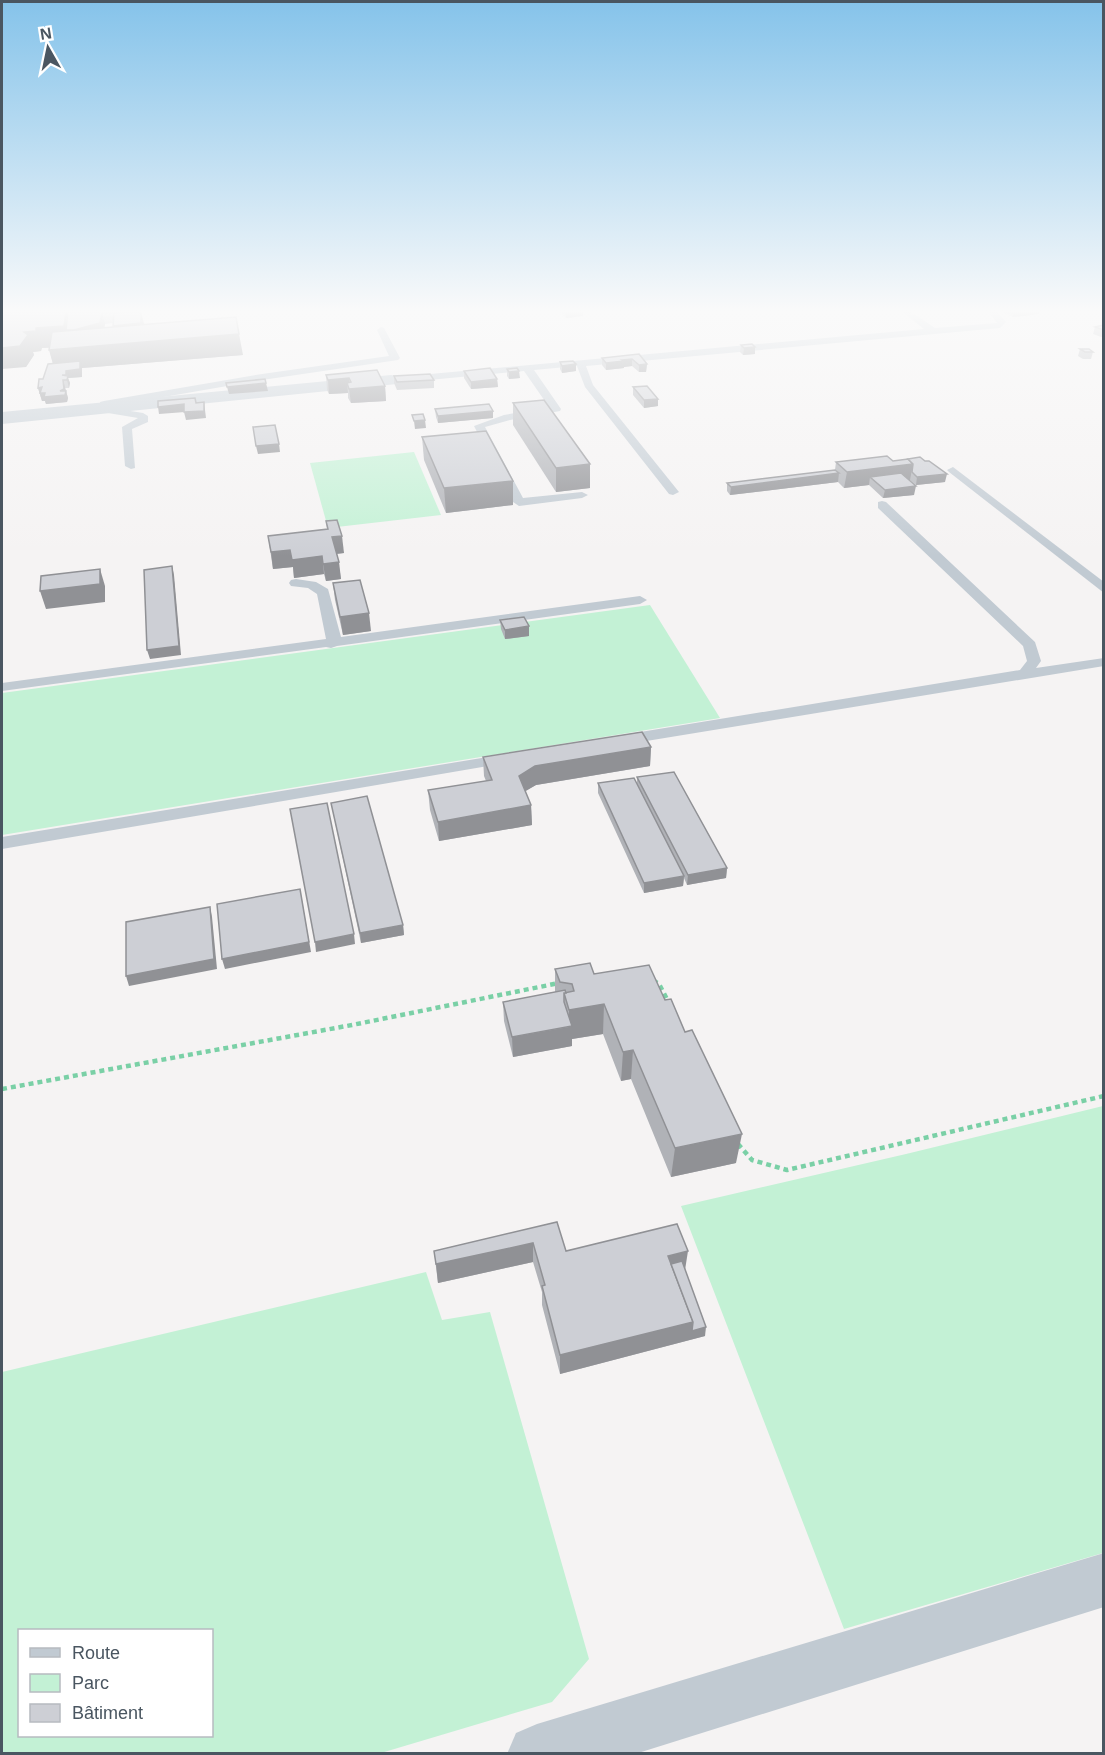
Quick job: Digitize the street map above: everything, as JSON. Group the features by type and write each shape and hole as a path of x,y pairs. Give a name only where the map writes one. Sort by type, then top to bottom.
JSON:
{"street":[{"path":"3,418 262,393"},
{"path":"537,1754 1104,1580"}],"lane":[{"path":"3,418 16,411 112,404 174,393"},
{"path":"545,393 556,409 508,417 479,426 519,502 582,495"},
{"path":"594,393 673,492"},
{"path":"100,409 144,416 144,420 127,427 131,466"},
{"path":"953,470 1104,589"},
{"path":"882,505 1030,645 1034,661 1025,674"},
{"path":"296,583 311,585 323,591 334,636 332,644"},
{"path":"2,687 332,644 640,600"},
{"path":"601,744 1104,662"},
{"path":"2,843 519,757"}],"path":[{"path":"644,974 659,984 670,1005"},
{"path":"2,1089 340,1027 560,983"},
{"path":"736,1141 741,1152 762,1166 787,1170 1104,1096"}],"green space":[{"path":"414,452 441,515 328,528 310,463"},
{"path":"650,605 720,718 2,835 2,693"},
{"path":"1103,1106 1103,1553 844,1629 681,1206"},
{"path":"426,1272 442,1320 490,1312 589,1659 552,1702 381,1753 2,1753 2,1372"}],"building":[{"path":"40,393 66,393 65,395 44,397 45,393"},
{"path":"638,393 653,393 658,399 644,400"},
{"path":"195,398 196,403 204,402 204,411 184,412 184,404 158,407 158,401"},
{"path":"544,400 590,464 556,468 513,403"},
{"path":"489,404 493,411 438,416 435,409"},
{"path":"423,414 425,420 414,421 412,415"},
{"path":"275,425 279,444 256,446 253,427"},
{"path":"486,431 513,481 444,488 422,437"},
{"path":"887,456 893,461 908,459 913,464 847,472 836,462"},
{"path":"920,457 947,474 917,477 912,472 913,464 908,459"},
{"path":"835,470 839,473 731,487 727,483"},
{"path":"901,473 916,486 885,490 870,477"},
{"path":"337,520 342,536 332,537 339,562 323,564 322,556 292,560 290,550 271,552 268,536 328,529 326,521"},
{"path":"172,566 179,646 147,650 144,570"},
{"path":"100,569 100,584 40,591 41,576"},
{"path":"360,580 369,613 340,617 333,583"},
{"path":"524,617 529,626 505,630 500,620"},
{"path":"642,732 651,747 535,766 519,776 531,805 438,822 428,790 492,780 483,757"},
{"path":"674,772 727,868 688,875 637,777"},
{"path":"634,778 684,876 644,883 598,783"},
{"path":"367,796 403,925 360,933 331,803"},
{"path":"327,803 354,934 315,942 290,809"},
{"path":"300,889 309,942 222,959 217,904"},
{"path":"210,907 214,959 126,976 126,922"},
{"path":"590,963 594,974 649,965 665,1000 671,999 685,1032 692,1030 742,1134 675,1148 633,1050 623,1052 604,1004 569,1010 564,993 574,991 572,984 560,982 555,969"},
{"path":"565,990 564,1002 572,1026 512,1037 503,1002"},
{"path":"557,1222 566,1251 677,1224 688,1251 668,1256 693,1322 560,1355 542,1286 545,1285 533,1243 436,1264 434,1251"},
{"path":"682,1261 706,1327 692,1331 693,1322 671,1264"}]}
